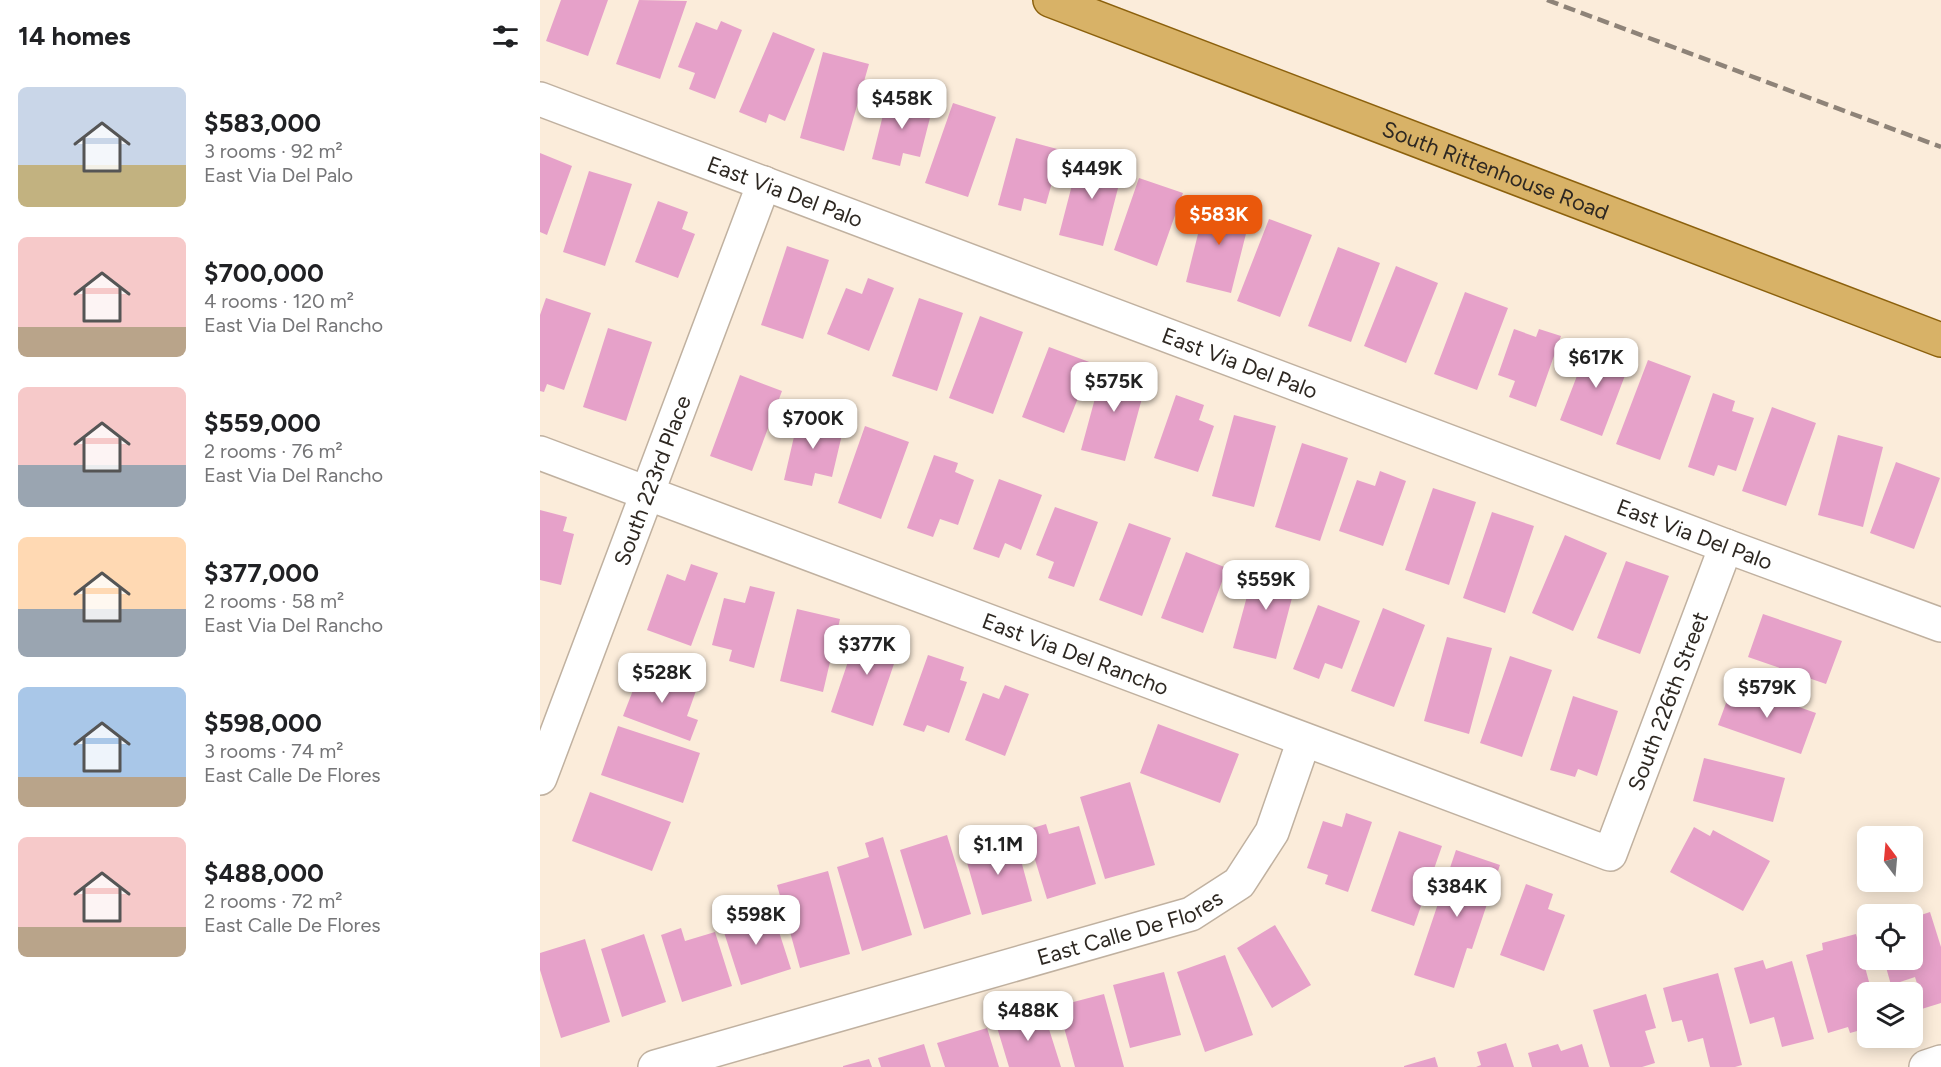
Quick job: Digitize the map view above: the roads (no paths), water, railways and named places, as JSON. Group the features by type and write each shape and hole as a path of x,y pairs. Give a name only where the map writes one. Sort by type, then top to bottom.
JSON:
{"main road":[{"name":"South Rittenhouse Road","path":"1050,0 1941,339"}],"street":[{"name":"East Via Del Palo","path":"540,99 1725,546 1941,625"},
{"name":"South 223rd Place","path":"540,778 764,183"},
{"name":"East Via Del Rancho","path":"540,453 1610,854"},
{"name":"South 226th Street","path":"1610,854 1725,546"},
{"name":"East Calle De Flores","path":"655,1067 1191,914 1239,883 1272,832 1304,740"},
{"path":"1926,1067 1941,1062"}],"railway":[{"path":"1547,0 1941,147"}]}
